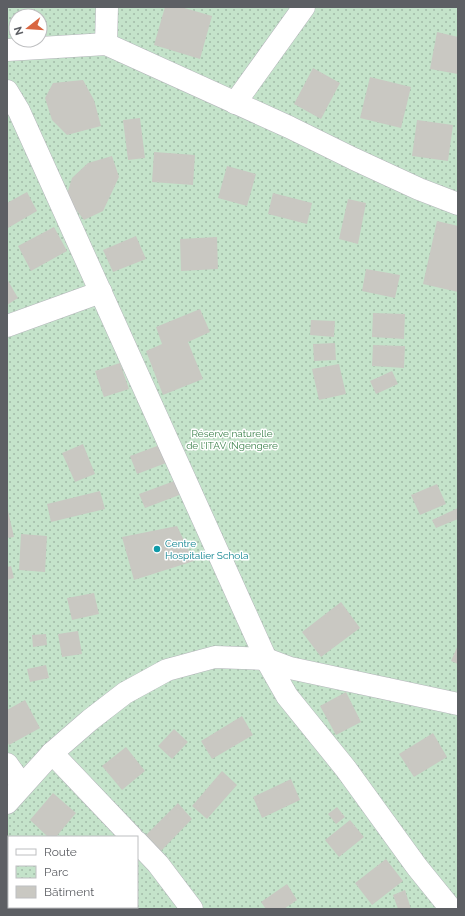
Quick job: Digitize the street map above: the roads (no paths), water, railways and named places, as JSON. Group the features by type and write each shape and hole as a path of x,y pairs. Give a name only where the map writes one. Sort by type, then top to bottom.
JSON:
{"street":[{"path":"106,44 107,7"},
{"path":"234,103 304,7"},
{"path":"7,50 106,44 397,179 458,204"},
{"path":"7,91 19,111 266,659 287,696 346,769 417,866 451,909"},
{"path":"7,326 101,292"},
{"path":"7,803 52,753 125,693 167,670 215,657 266,659 290,668 458,704"},
{"path":"52,753 131,836"},
{"path":"7,764 22,785"},
{"path":"138,843 158,864 192,909"}],"place":[{"name":"Centre Hospitalier Schola","path":"157,549"}],"park label":[{"name":"Réserve naturelle de l'ITAV (Ngengere","path":"232,438"}]}
